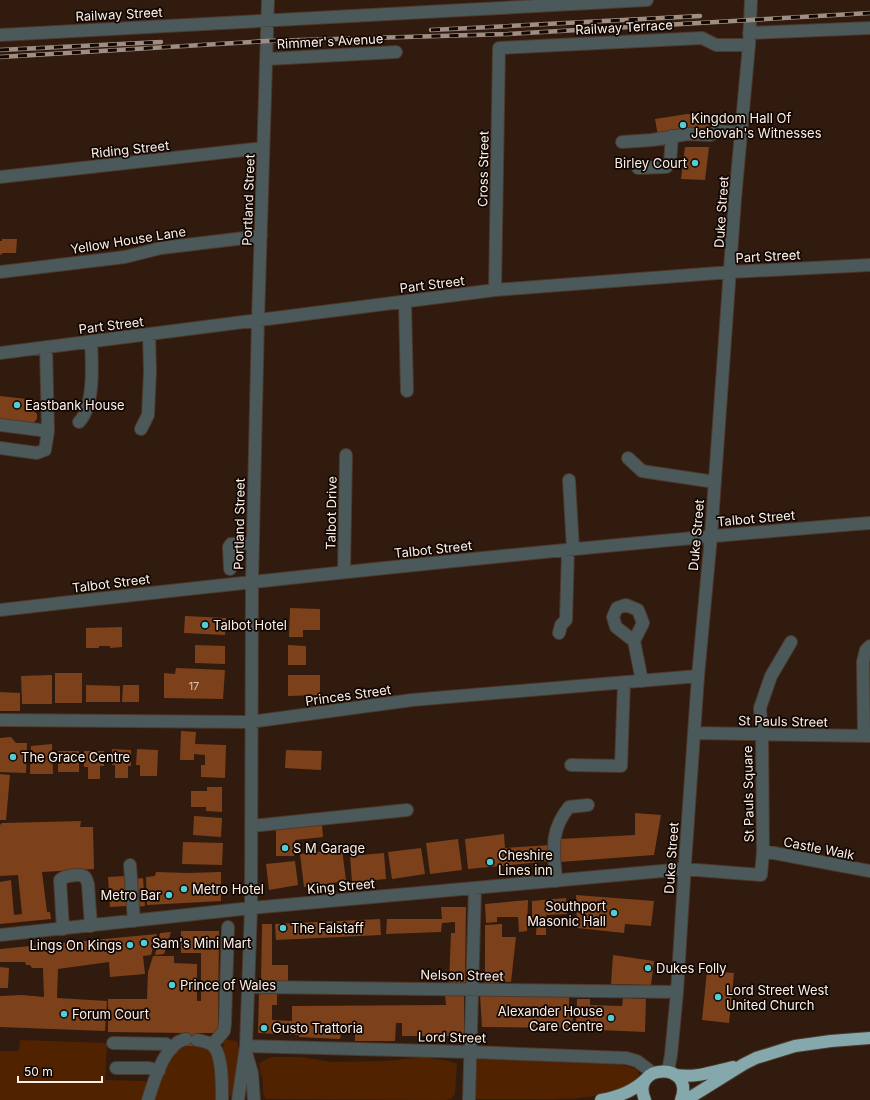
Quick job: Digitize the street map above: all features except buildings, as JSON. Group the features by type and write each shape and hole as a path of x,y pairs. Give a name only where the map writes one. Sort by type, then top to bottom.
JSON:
{"highway":[{"path":"686,1100 756,1058 795,1046 831,1040 870,1038"},
{"path":"601,1100 626,1093 658,1071 689,1077 744,1064"},
{"path":"671,1073 681,1081 683,1088 681,1100"},
{"path":"645,1100 642,1090 644,1084 650,1076"}],"street":[{"name":"Portland Street","path":"238,1100 245,1047 251,908 250,722 252,581 268,0"},
{"name":"Railway Street","path":"0,35 268,20 499,4 648,0"},
{"name":"Duke Street","path":"671,1073 671,1055 677,992 698,676 711,536 751,0"},
{"name":"Railway Terrace","path":"500,48 702,38 716,45 749,39 870,28"},
{"name":"Cross Street","path":"495,290 500,48"},
{"name":"Rimmer's Avenue","path":"267,59 396,52"},
{"path":"622,142 652,140 688,134 710,135 719,131 741,133"},
{"path":"638,168 666,167 670,164 672,136"},
{"name":"Riding Street","path":"0,177 263,148"},
{"name":"Yellow House Lane","path":"0,272 125,257 161,248 261,236"},
{"name":"Part Street","path":"0,353 495,290 731,272 870,265"},
{"path":"405,302 407,391"},
{"path":"141,429 148,414 150,371 149,334"},
{"path":"79,422 83,418 85,412 92,380 91,341"},
{"path":"0,448 36,453 45,450 48,431 46,347"},
{"path":"0,425 48,431"},
{"name":"Talbot Drive","path":"344,572 346,455"},
{"path":"628,458 642,471 715,482"},
{"path":"559,633 561,625 566,620 570,550 569,480"},
{"name":"Talbot Street","path":"0,610 252,581 711,536 870,523"},
{"path":"230,569 229,547 231,544 253,543"},
{"path":"634,641 642,681"},
{"name":"St Pauls Square","path":"684,869 761,875 763,852 762,734 760,708 771,676 791,642"},
{"path":"867,736 863,662 866,650 870,646"},
{"name":"Princes Street","path":"0,720 250,722 412,700 698,676"},
{"path":"571,765 621,766 624,682"},
{"name":"St Pauls Street","path":"695,733 867,736"},
{"path":"556,881 555,832 560,818 569,807 588,805"},
{"path":"251,826 407,810"},
{"name":"Castle Walk","path":"763,852 870,872"},
{"path":"130,865 134,921"},
{"name":"King Street","path":"0,935 251,908 684,869"},
{"path":"63,929 60,880 62,877 82,875 85,877 88,884 91,926"},
{"path":"469,1100 475,888"},
{"path":"212,1045 224,1031 228,927"},
{"name":"Nelson Street","path":"226,993 248,990 473,988 677,992"},
{"path":"148,1100 166,1055 176,1043 191,1040 212,1045 215,1049 222,1070 222,1100"},
{"path":"113,1043 166,1044 172,1048"},
{"name":"Portland Street","path":"245,1047 252,1073 254,1100"},
{"name":"Lord Street","path":"245,1047 471,1052 626,1058 638,1061 650,1076"},
{"path":"116,1068 148,1068 159,1072"}],"shaded area":[{"path":"223,1039 237,1041 240,1054 235,1096 224,1097"},
{"path":"20,1040 107,1043 105,1080 144,1081 152,1086 148,1100 0,1100 0,1051 19,1051"},
{"path":"186,1046 202,1047 210,1052 214,1057 218,1079 217,1100 153,1100 168,1062 173,1055"},
{"path":"271,1057 300,1057 332,1062 385,1061 424,1057 449,1061 457,1064 455,1094 451,1099 445,1100 266,1099 263,1093 263,1080 259,1063"},
{"path":"476,1059 622,1065 637,1069 639,1075 631,1083 619,1089 605,1094 589,1097 557,1099 475,1099"}],"railway":[{"path":"0,57 267,41 508,34 870,13"},
{"path":"431,30 700,16"},
{"path":"0,50 161,42"}],"place":[{"name":"Kingdom Hall Of Jehovah's Witnesses","path":"683,125"},
{"name":"Birley Court","path":"695,163"},
{"name":"Eastbank House","path":"17,405"},
{"name":"Talbot Hotel","path":"205,625"},
{"name":"The Grace Centre","path":"13,757"},
{"name":"S M Garage","path":"285,848"},
{"name":"Cheshire Lines inn","path":"490,862"},
{"name":"Metro Hotel","path":"184,889"},
{"name":"Metro Bar","path":"169,895"},
{"name":"Southport Masonic Hall","path":"614,913"},
{"name":"The Falstaff","path":"283,928"},
{"name":"Sam's Mini Mart","path":"144,943"},
{"name":"Lings On Kings","path":"130,945"},
{"name":"Dukes Folly","path":"648,968"},
{"name":"Prince of Wales","path":"172,985"},
{"name":"Lord Street West United Church","path":"718,997"},
{"name":"Forum Court","path":"64,1014"},
{"name":"Alexander House Care Centre","path":"611,1018"},
{"name":"Gusto Trattoria","path":"264,1028"}]}
